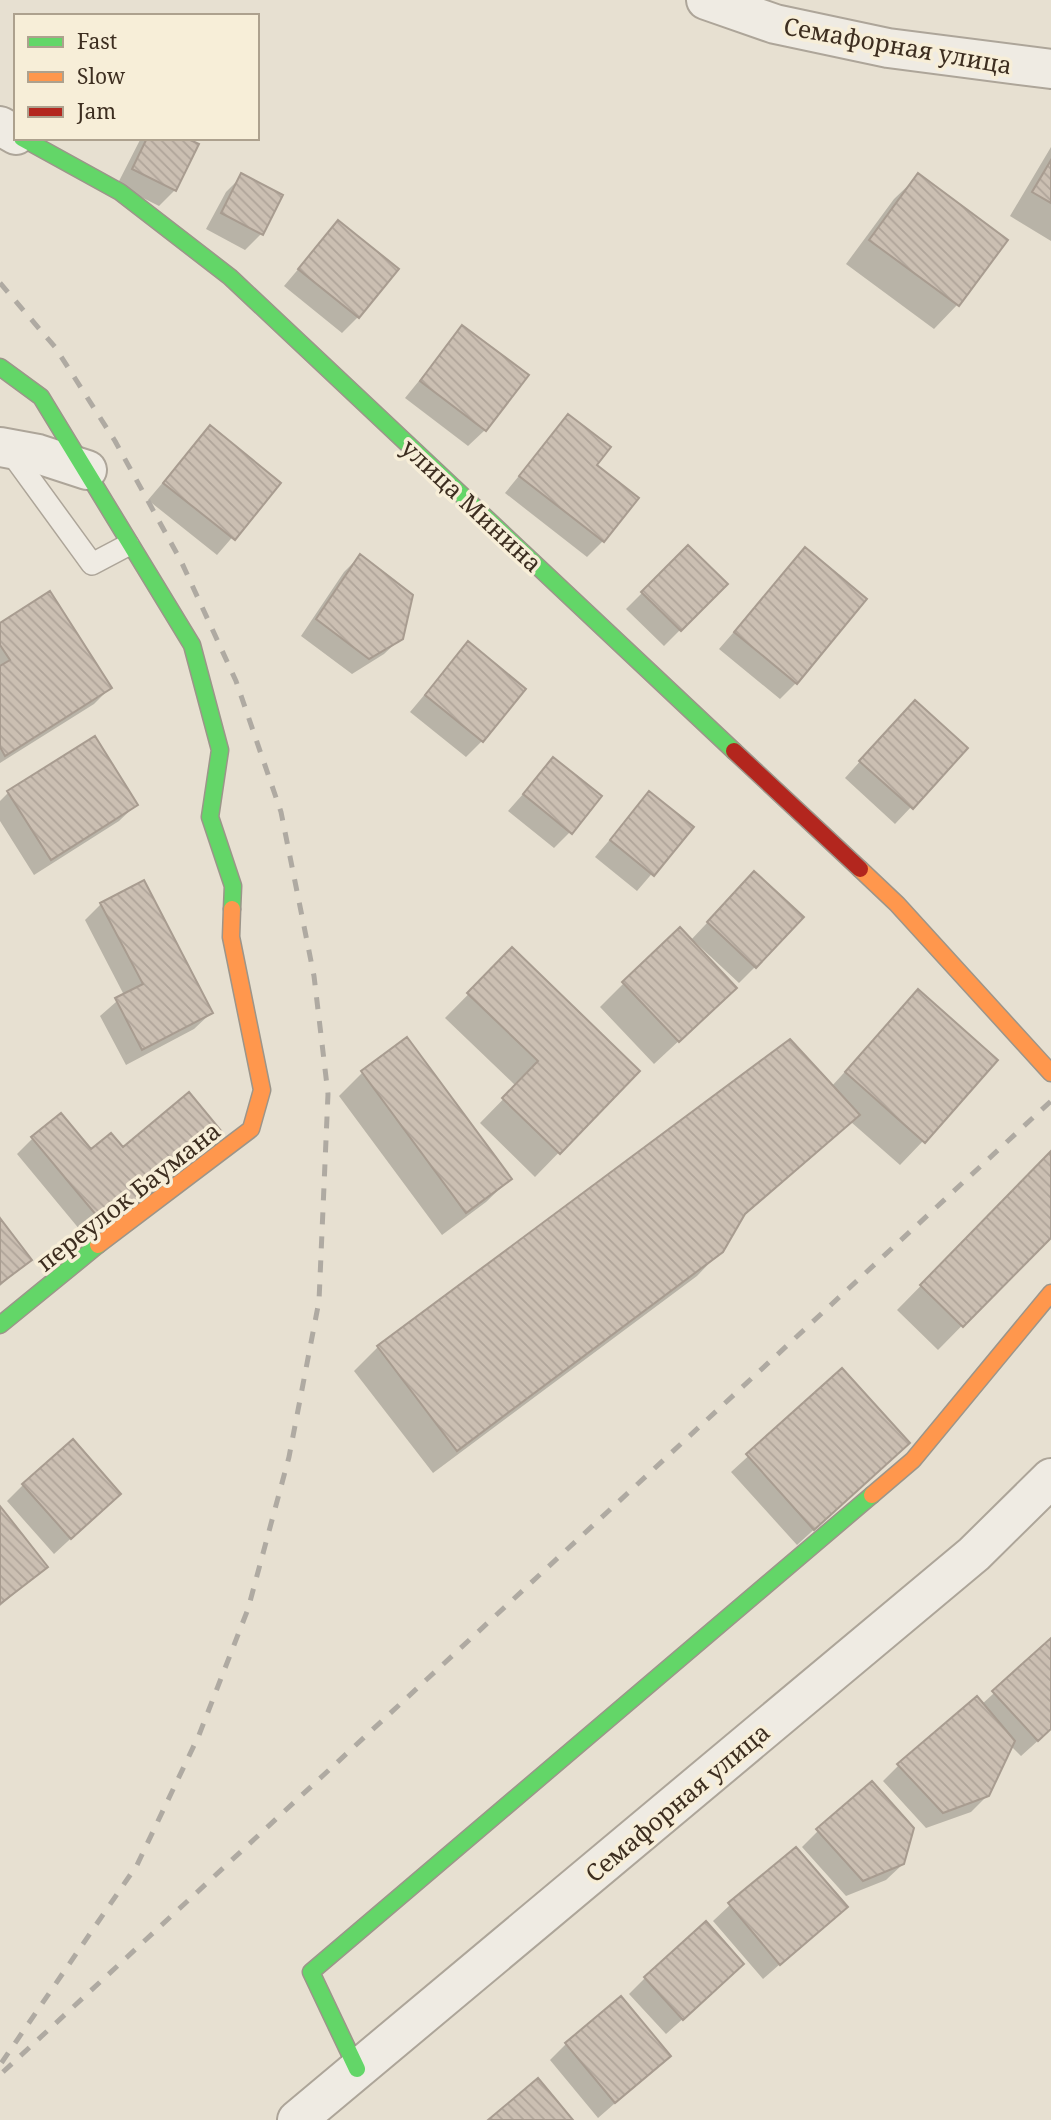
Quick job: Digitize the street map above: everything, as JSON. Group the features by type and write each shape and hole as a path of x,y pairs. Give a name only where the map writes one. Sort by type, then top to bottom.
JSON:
{"street":[{"name":"Семафорная улица","path":"706,0 775,24 888,48 1051,69"},
{"name":"улица Минина","path":"26,140 120,192 230,277 897,905 1051,1073"},
{"path":"0,367 41,397 87,470 128,545"},
{"path":"3,443 87,470"},
{"name":"переулок Баумана","path":"0,1325 114,1231 251,1129 262,1090 231,937 233,886 210,817 219,750 192,646 128,545"},
{"path":"357,2069 311,1972 913,1460 1051,1293"},
{"name":"Семафорная улица","path":"297,2120 974,1554 1051,1478"}],"lane":[{"path":"3,443 92,564 128,545"}],"building":[{"path":"146,140 190,140 199,144 176,191 132,169"},
{"path":"1051,160 1051,203 1032,192"},
{"path":"241,173 283,195 263,235 221,213"},
{"path":"918,173 1008,240 959,306 869,240"},
{"path":"338,220 399,269 359,318 298,269"},
{"path":"462,325 529,375 486,431 420,381"},
{"path":"568,414 611,447 597,465 639,498 604,542 519,476"},
{"path":"210,425 281,483 235,540 163,483"},
{"path":"688,545 728,584 681,631 641,592"},
{"path":"805,547 867,599 797,684 734,632"},
{"path":"360,554 413,595 403,639 369,659 316,619"},
{"path":"50,591 112,688 5,756 0,747 0,666 10,660 0,645 0,623"},
{"path":"468,641 526,689 483,742 425,695"},
{"path":"915,700 968,748 913,809 859,761"},
{"path":"95,736 138,805 51,860 7,791"},
{"path":"553,757 602,796 572,834 523,794"},
{"path":"649,791 694,827 654,876 610,840"},
{"path":"754,871 804,917 756,968 707,922"},
{"path":"144,880 213,1013 142,1050 115,998 143,984 100,903"},
{"path":"680,927 737,988 679,1042 622,982"},
{"path":"512,947 640,1071 560,1154 502,1098 538,1061 467,993"},
{"path":"918,989 998,1060 925,1143 845,1072"},
{"path":"407,1037 512,1179 466,1213 361,1071"},
{"path":"790,1039 860,1115 745,1214 723,1252 457,1451 377,1346"},
{"path":"189,1092 223,1133 107,1228 31,1137 61,1113 91,1149 111,1133 123,1147"},
{"path":"1051,1151 1051,1238 963,1327 920,1285"},
{"path":"0,1218 32,1260 0,1284"},
{"path":"842,1368 910,1443 814,1530 746,1454"},
{"path":"73,1439 121,1494 71,1539 22,1484"},
{"path":"0,1506 48,1567 0,1604"},
{"path":"1051,1638 1051,1729 1038,1741 992,1691"},
{"path":"977,1696 1015,1741 989,1796 943,1813 897,1764"},
{"path":"872,1781 914,1828 904,1864 863,1881 816,1829"},
{"path":"796,1847 848,1907 780,1965 728,1903"},
{"path":"706,1921 744,1964 683,2020 644,1977"},
{"path":"621,1996 671,2056 615,2103 565,2043"},
{"path":"538,2078 573,2120 488,2120"}],"railway":[{"path":"0,283 55,347 115,441 181,561 236,681 281,812 314,976 328,1094 319,1301 289,1457 248,1609 199,1735 137,1865 0,2065"},
{"path":"3,2072 1051,1101"}],"traffic: fast":[{"path":"26,140 120,192 230,277 734,751"},
{"path":"0,367 41,397 192,645 220,750 210,817 233,886 232,909"},
{"path":"0,1325 98,1245"},
{"path":"357,2069 311,1972 872,1495"}],"traffic: slow":[{"path":"860,869 897,904 1051,1073"},
{"path":"98,1245 251,1129 262,1090 231,937 232,909"},
{"path":"872,1495 913,1460 1051,1293"}],"traffic: jam":[{"path":"734,751 860,869"}]}
